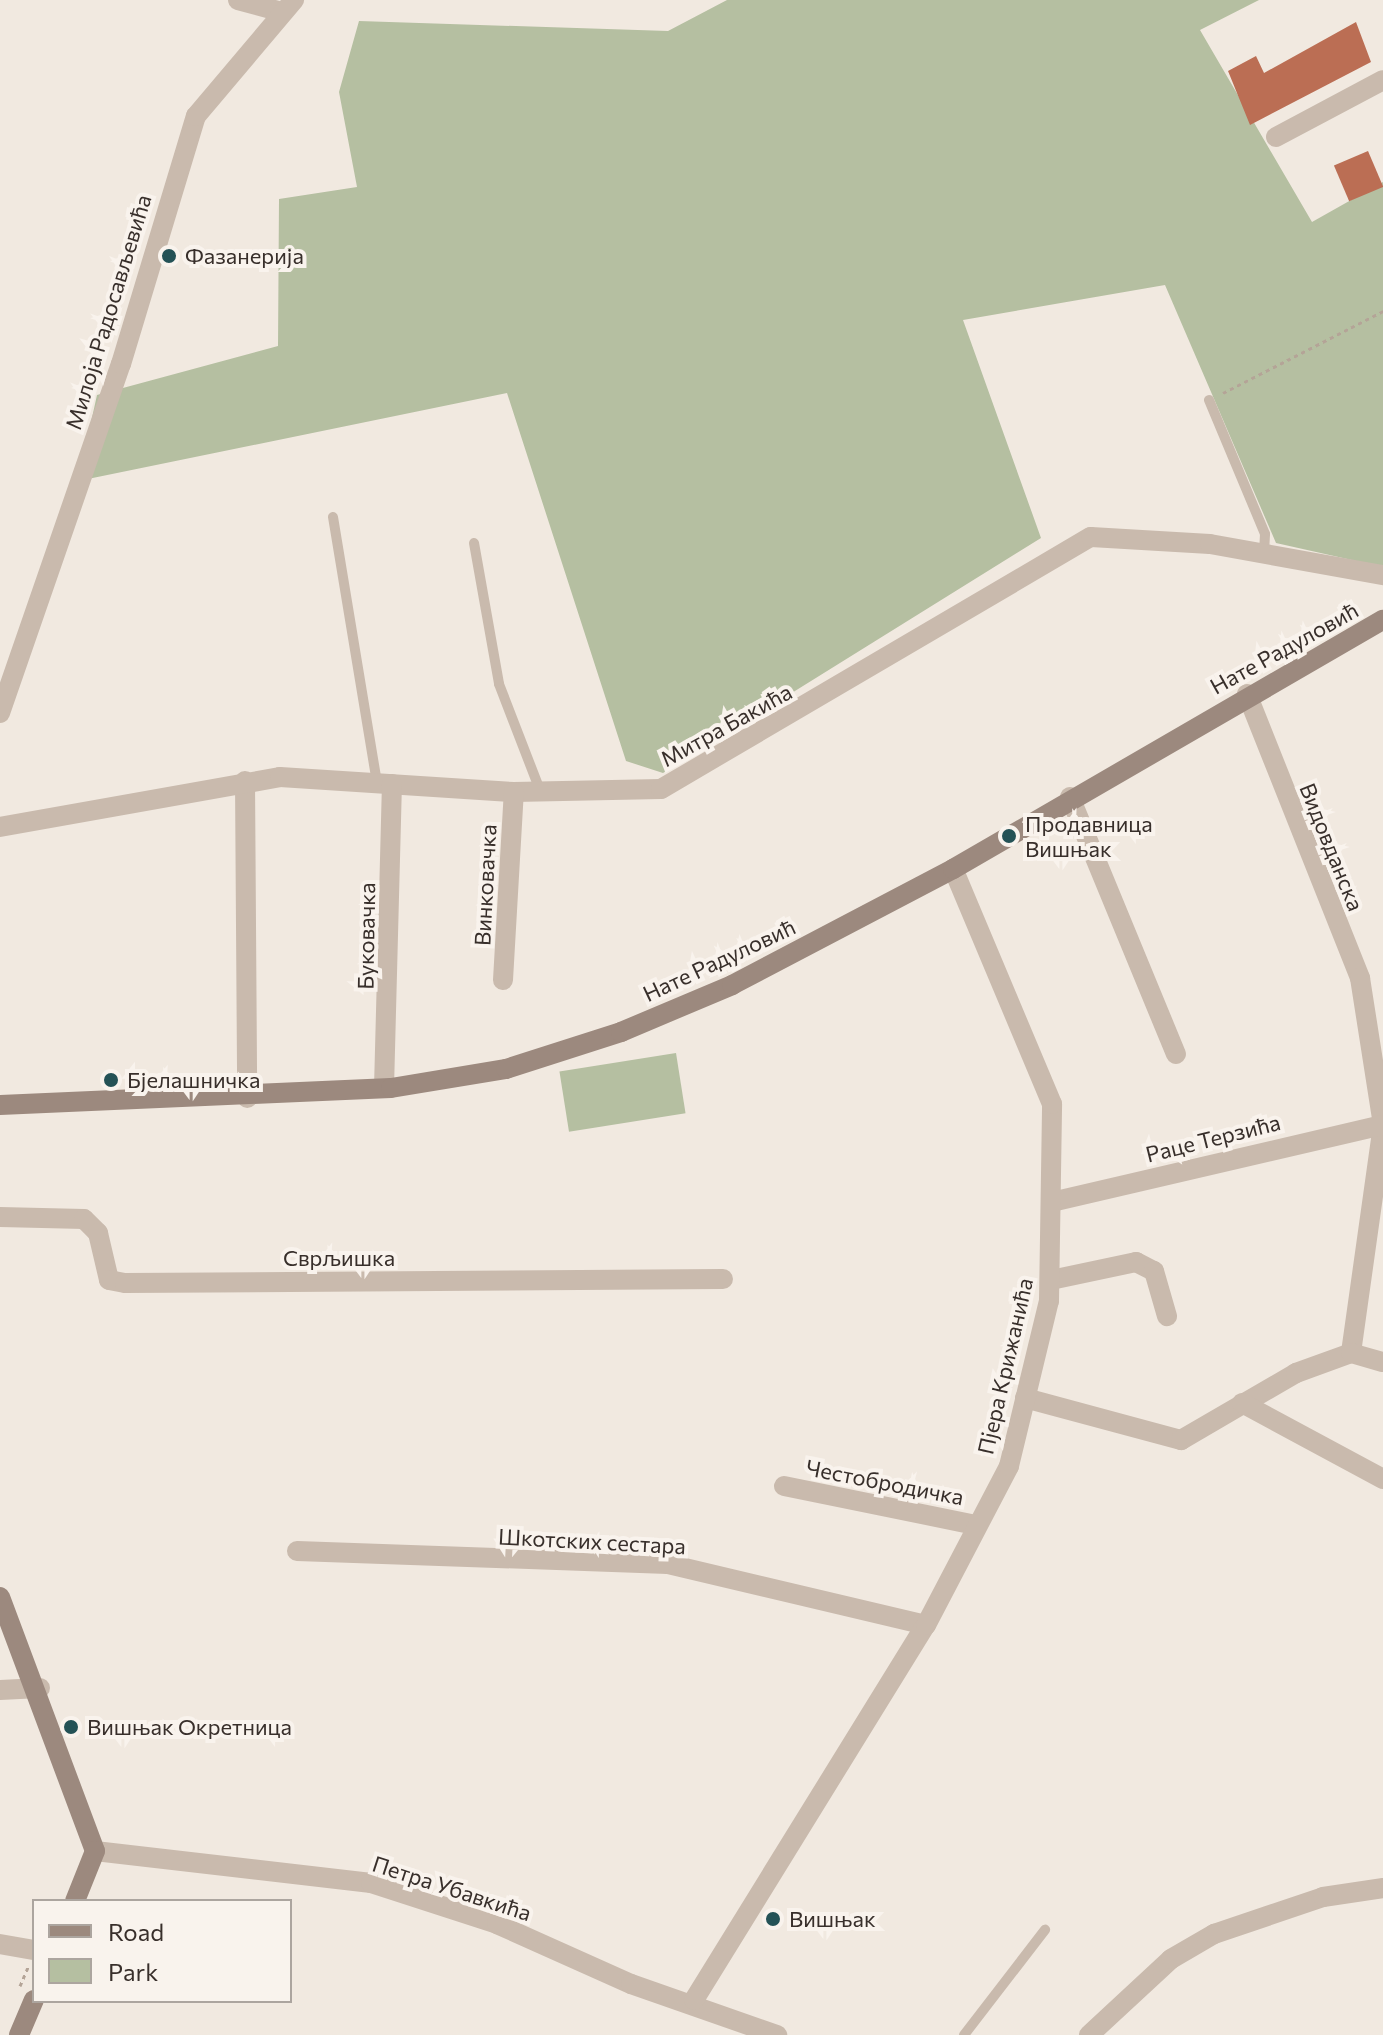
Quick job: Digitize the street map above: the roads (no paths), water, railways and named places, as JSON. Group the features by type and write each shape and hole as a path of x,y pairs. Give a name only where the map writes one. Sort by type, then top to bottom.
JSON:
{"street":[{"path":"238,0 288,6"},
{"name":"Милоја Радосављевића","path":"0,713 121,364 196,116 288,6"},
{"path":"1276,137 1383,80"},
{"name":"Митра Бакића","path":"0,827 245,781 385,784 541,793 661,789 1091,537 1210,544 1264,557 1383,575"},
{"name":"Нате Радуловић","path":"0,1105 247,1098 384,1088 506,1069 621,1032 732,985 953,869 1247,694 1383,620"},
{"name":"Видовданска","path":"1247,694 1360,978 1383,1125 1351,1353"},
{"path":"245,781 247,1098"},
{"name":"Буковачка","path":"384,1088 385,784"},
{"name":"Винковачка","path":"503,980 514,792"},
{"path":"1070,797 1176,1054"},
{"name":"Пјера Крижанића","path":"694,2000 926,1625 1009,1466 1025,1398 1051,1280 1056,1201 1052,1104 953,869"},
{"name":"Раце Терзића","path":"1056,1201 1383,1125"},
{"name":"Сврљишка","path":"0,1217 84,1219 98,1233 109,1280 125,1283 723,1279"},
{"path":"1051,1280 1136,1262 1154,1271 1167,1316"},
{"path":"1025,1398 1181,1440 1296,1373 1351,1353 1383,1362"},
{"path":"1242,1403 1383,1479"},
{"name":"Честобродичка","path":"784,1486 976,1525"},
{"name":"Шкотских сестара","path":"297,1551 668,1564 926,1625"},
{"path":"0,1597 40,1688 95,1851 76,1899"},
{"path":"0,1690 40,1688"},
{"name":"Петра Убавкића","path":"95,1851 371,1883 497,1924 631,1984 694,2000 777,2035"},
{"path":"1089,2035 1171,1959 1214,1934 1323,1897 1383,1888"},
{"path":"0,1944 32,1950"},
{"path":"19,2035 33,2003"}],"lane":[{"path":"1209,400 1265,534 1264,557"},
{"path":"333,517 385,784"},
{"path":"474,543 499,684 541,793"},
{"path":"964,2035 1045,1930"}],"place":[{"name":"Фазанерија","path":"169,256"},
{"name":"Продавница Вишњак","path":"1009,836"},
{"name":"Бјелашничка","path":"111,1080"},
{"name":"Вишњак Окретница","path":"71,1727"},
{"name":"Вишњак","path":"773,1919"}]}
